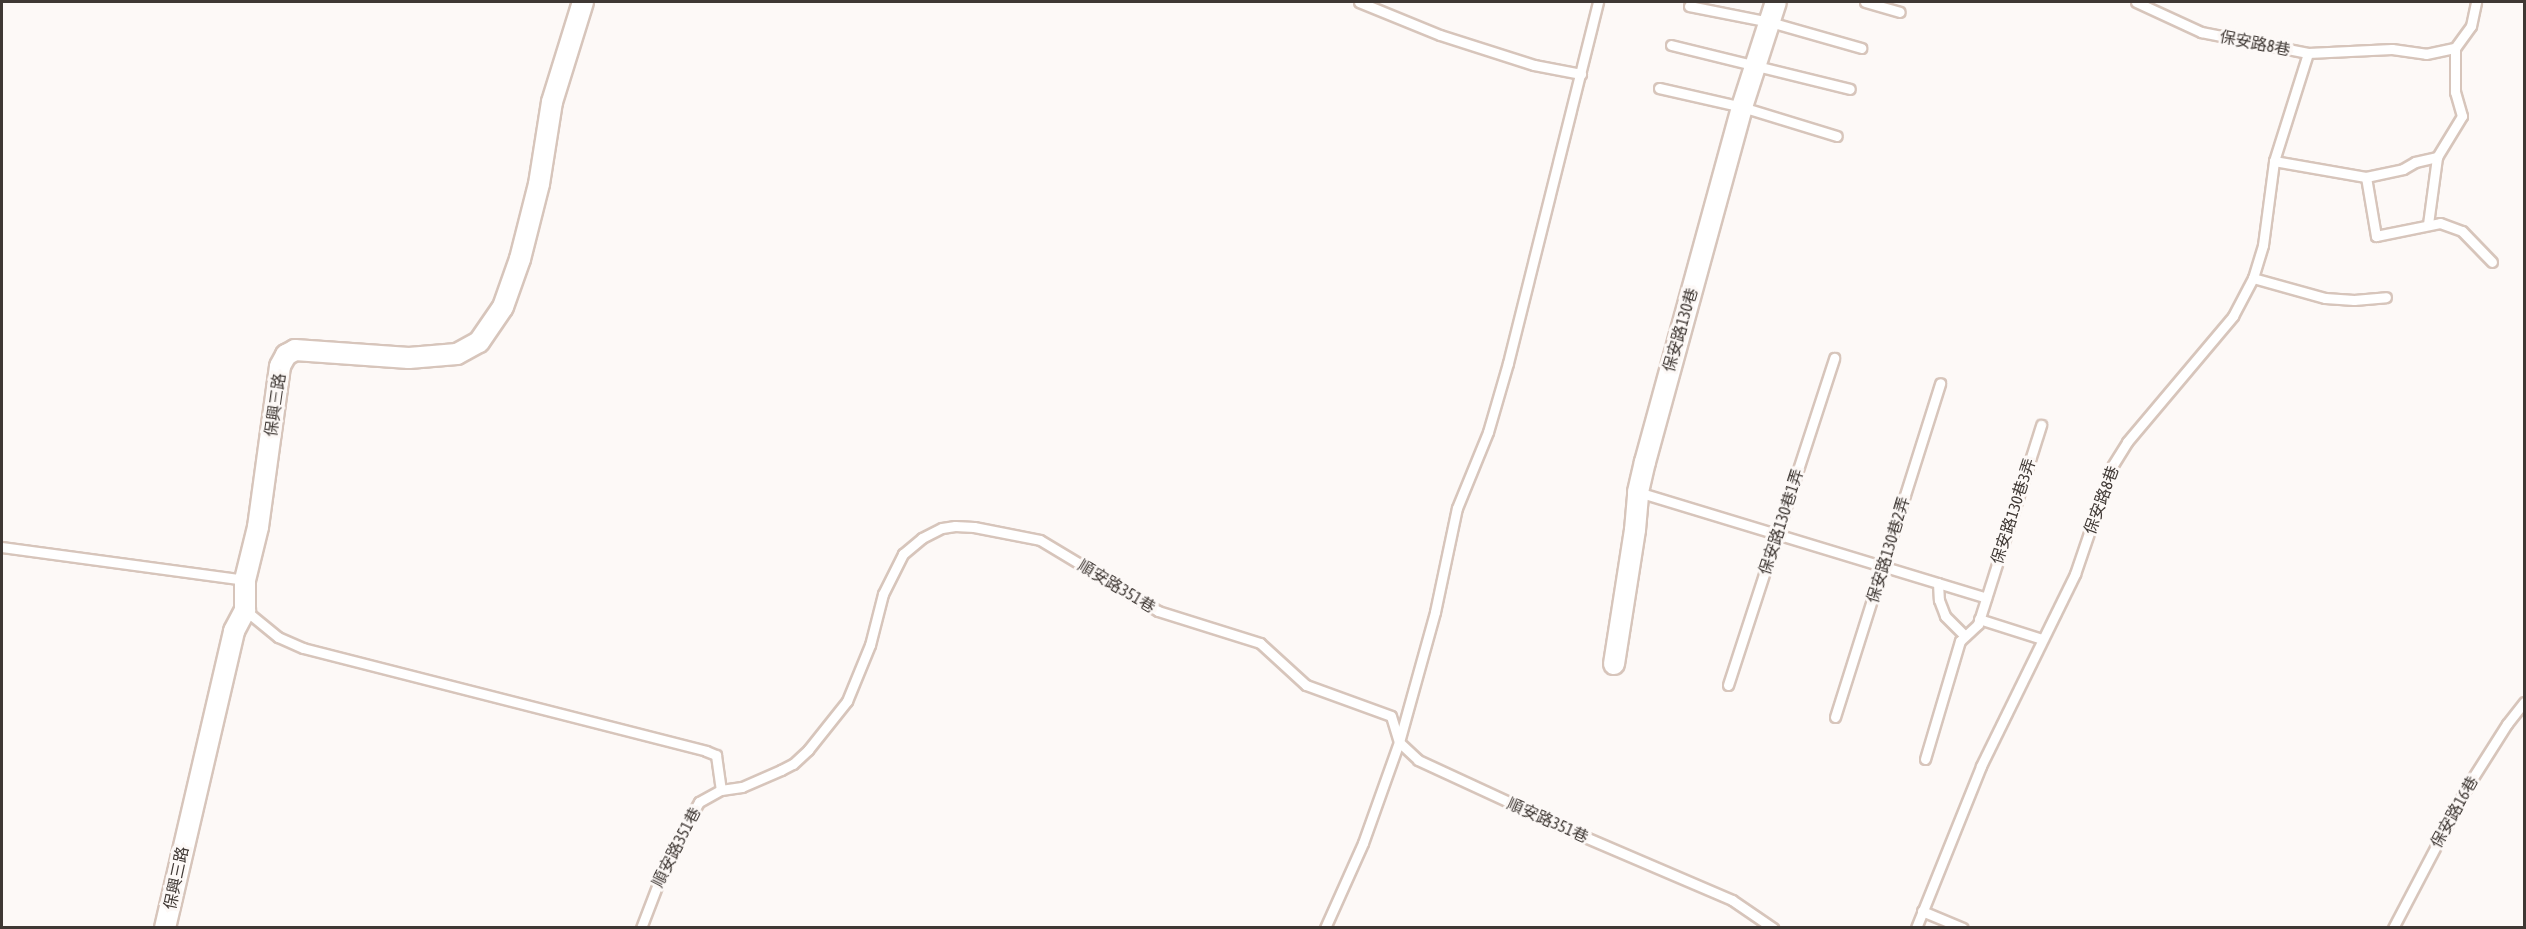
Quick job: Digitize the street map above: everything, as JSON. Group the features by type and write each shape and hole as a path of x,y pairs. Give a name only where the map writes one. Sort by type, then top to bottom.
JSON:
{"street":[{"name":"保興三路","path":"165,927 234,631 245,610 245,580 258,527 280,366 286,355 295,350 409,358 457,354 479,342 491,328 503,307 520,259 539,184 552,102 583,2"},
{"name":"保安路130巷","path":"1614,664 1638,492 1663,391 1742,107 1776,2"}],"lane":[{"path":"1359,2 1450,39 1534,65 1581,75"},
{"path":"1325,927 1363,843 1399,742 1435,612 1457,508 1488,432 1508,363 1598,2"},
{"path":"1865,2 1900,12"},
{"name":"保安路8巷","path":"2136,2 2201,32 2308,53 2392,49 2426,54 2456,48"},
{"path":"2428,224 2437,157 2462,116 2455,92 2456,48 2471,26 2476,2"},
{"path":"1689,6 1770,22 1861,48"},
{"path":"1671,45 1850,89"},
{"name":"保安路8巷","path":"1916,927 1981,765 2075,574 2111,468 2127,442 2151,417 2233,316 2253,278 2263,245 2274,161 2308,53"},
{"path":"1659,88 1742,107 1837,136"},
{"path":"2274,161 2366,177 2403,169 2415,162 2437,157"},
{"path":"2366,177 2376,236 2440,223 2462,231 2492,262"},
{"path":"2253,278 2325,298 2354,300 2386,297"},
{"name":"保安路130巷1弄","path":"1728,685 1834,358"},
{"name":"保安路130巷2弄","path":"1835,717 1940,383"},
{"name":"保安路130巷3弄","path":"1979,619 2041,425"},
{"path":"1638,492 1986,598"},
{"name":"順安路351巷","path":"641,927 669,855 699,802 722,790 755,782 793,764 808,750 847,701 870,645 883,594 903,554 922,538 942,528 974,526 1040,540 1158,611 1260,643 1306,685 1391,716 1399,742 1418,760 1578,834 1732,900 1773,927"},
{"path":"2,547 245,580"},
{"path":"1938,583 1939,600 1945,616 1965,636"},
{"path":"245,610 278,637 303,648 706,751 716,755 722,790"},
{"path":"1925,759 1960,641 1974,630 1979,619 2042,639"},
{"name":"保安路16巷","path":"2393,927 2467,787 2495,741 2524,702"},
{"path":"1922,911 1963,927"}]}
